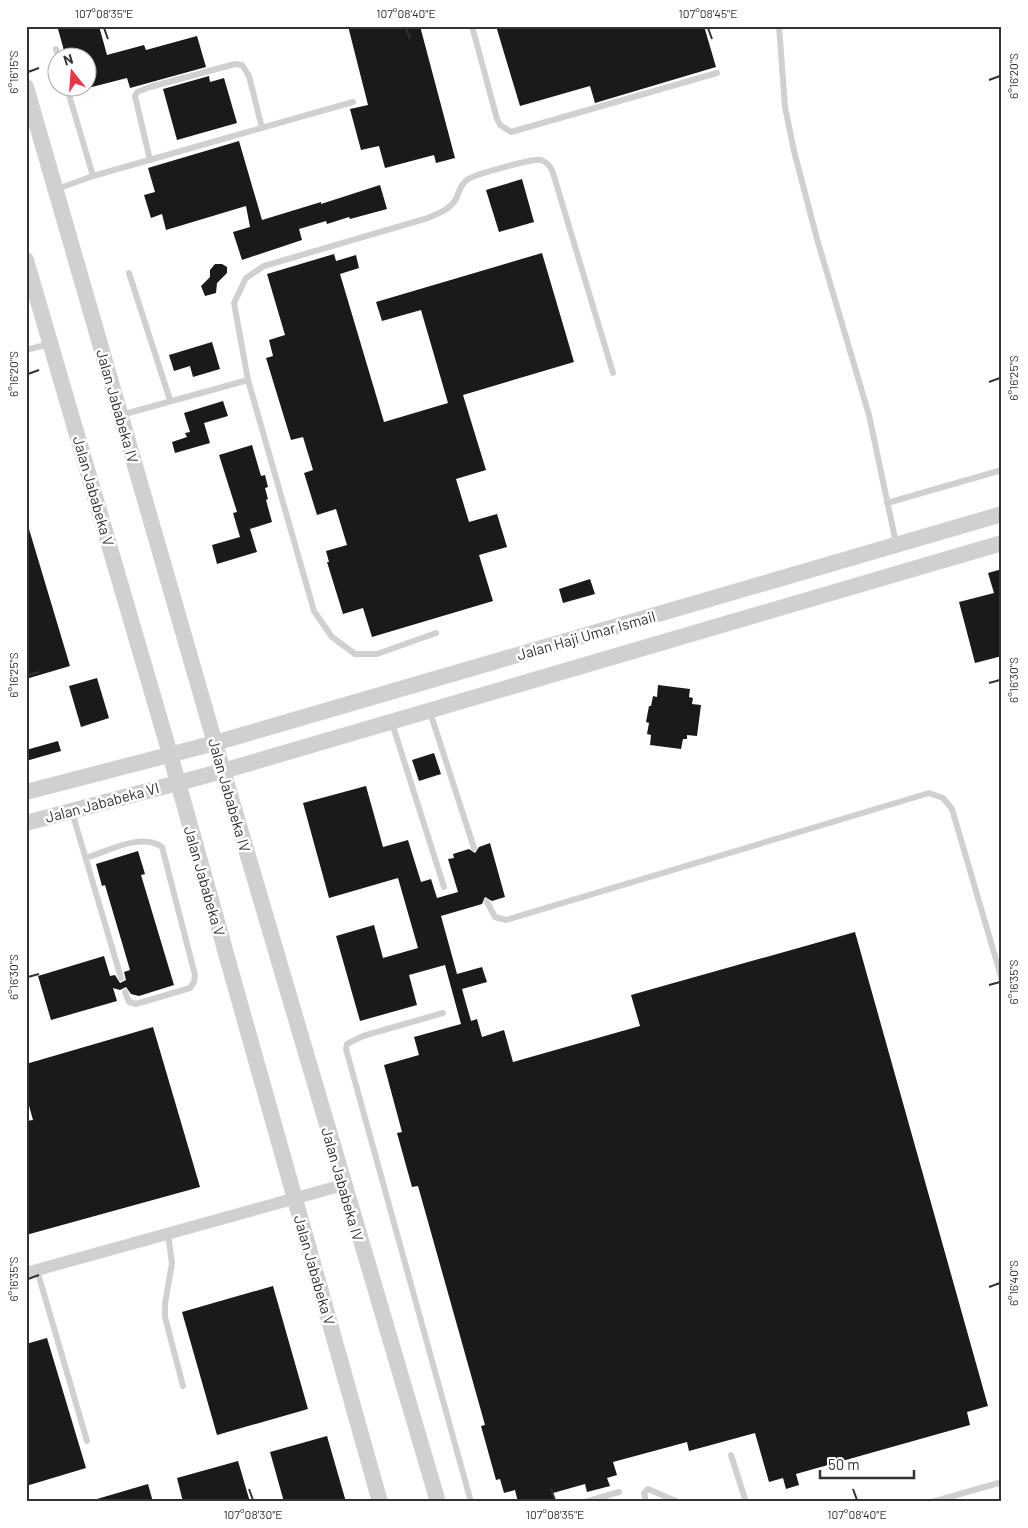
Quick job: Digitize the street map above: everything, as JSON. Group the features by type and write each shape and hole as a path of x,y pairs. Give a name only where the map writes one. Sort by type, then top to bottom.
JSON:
{"street":[{"name":"Jalan Jababeka IV","path":"26,87 222,771 438,1502"},
{"name":"Jalan Jababeka V","path":"26,260 178,782 380,1502"},
{"name":"Jalan Haji Umar Ismail","path":"170,754 215,743 1002,514"},
{"name":"Jalan Haji Umar Ismail","path":"178,782 430,711 1002,543"},
{"name":"Jalan Jababeka VI","path":"26,792 170,754"},
{"name":"Jalan Jababeka VI","path":"26,823 178,782"},
{"path":"31,1271 343,1185"}],"lane":[{"path":"472,26 496,119 500,125 511,132 717,73"},
{"path":"779,26 785,107 794,151 817,239 869,415 896,545"},
{"path":"150,160 135,96 138,92 150,87 236,64 242,65 248,76 262,128"},
{"path":"70,98 93,176"},
{"path":"56,189 93,176 353,102"},
{"path":"436,633 376,654 355,654 332,637 314,611 248,380 234,303 246,278 264,266 428,218 448,209 455,201 460,188 467,179 477,174 536,160 547,163 553,173 613,373"},
{"path":"129,272 170,400"},
{"path":"26,350 50,343"},
{"path":"120,415 248,380"},
{"path":"887,503 1002,470"},
{"path":"430,711 474,848"},
{"path":"392,722 444,887"},
{"path":"487,902 495,917 506,920 929,794 943,798 952,810 1002,980"},
{"path":"72,810 121,978"},
{"path":"86,858 142,840 154,841 162,847 195,975 194,982 190,988 136,1004 129,1002 125,992"},
{"path":"443,1013 363,1036 347,1044 346,1049 471,1502"},
{"path":"168,1234 172,1263 165,1304 165,1317 183,1386"},
{"path":"31,1271 87,1441"},
{"path":"730,1455 746,1502"},
{"path":"932,1502 1002,1482"},
{"path":"646,1502 644,1493 648,1489 678,1502"},
{"path":"585,1502 619,1492"}],"building":[{"path":"69,26 99,26 107,55 144,45 146,50 197,36 206,67 130,88 127,78 98,85 98,48 63,48 58,29"},
{"path":"348,26 420,26 455,158 436,163 434,155 385,168 379,146 361,150 350,109 368,105"},
{"path":"496,26 704,26 716,67 595,103 590,86 520,106"},
{"path":"209,76 210,82 224,78 237,123 177,140 163,89"},
{"path":"239,141 262,220 380,185 387,209 327,224 326,221 299,229 302,240 242,260 233,232 250,227 246,206 166,230 162,214 151,218 144,195 155,192 148,168"},
{"path":"522,179 534,222 499,232 486,190"},
{"path":"542,253 574,362 463,395 486,470 456,479 469,522 497,514 507,547 479,555 493,601 372,637 363,608 343,614 327,562 329,562 326,551 347,545 336,509 317,515 304,473 313,470 303,437 291,440 266,358 273,356 269,340 285,335 267,274 334,254 336,261 356,255 359,268 340,274 384,422 448,403 421,310 382,321 376,302"},
{"path":"215,264 222,264 227,267 227,273 217,283 216,293 205,296 201,286 210,277 210,270"},
{"path":"212,342 220,369 193,377 190,366 174,371 169,355"},
{"path":"223,401 228,416 204,423 210,443 175,453 172,442 187,437 185,433 190,432 184,413"},
{"path":"252,445 261,476 265,475 268,487 265,488 268,499 266,500 272,522 250,529 257,552 217,564 212,545 240,537 233,513 237,512 219,455"},
{"path":"26,529 29,529 70,666 26,679"},
{"path":"1002,569 1002,656 975,663 959,602 994,593 988,573"},
{"path":"590,579 595,594 563,603 559,589"},
{"path":"97,678 109,718 81,727 69,686"},
{"path":"658,685 690,689 689,697 693,698 692,704 701,705 697,736 687,735 687,739 683,739 681,749 650,745 651,735 647,734 649,723 646,722 653,696 657,697"},
{"path":"58,741 61,751 26,761 26,750"},
{"path":"434,753 441,774 419,781 412,760"},
{"path":"366,786 383,847 408,840 421,882 431,879 437,898 458,892 448,859 454,858 453,854 469,849 475,853 479,847 490,843 505,897 492,901 485,897 482,904 441,916 457,974 482,967 487,982 462,989 471,1021 477,1019 482,1037 504,1030 513,1062 640,1026 631,995 855,932 988,1406 967,1412 970,1425 796,1474 799,1485 786,1489 783,1478 769,1482 755,1433 689,1451 687,1442 613,1462 617,1475 607,1478 610,1486 587,1492 585,1484 553,1493 555,1502 518,1502 515,1490 504,1493 500,1479 496,1480 481,1426 485,1425 418,1186 412,1187 397,1133 402,1132 384,1065 419,1055 414,1037 461,1024 445,965 409,975 417,1005 360,1021 336,936 374,925 383,958 418,948 398,878 329,898 303,803"},
{"path":"138,851 145,874 141,875 174,985 139,996 131,994 126,987 120,990 113,988 117,1001 51,1020 38,976 104,956 110,976 115,975 120,983 126,980 124,972 130,970 105,885 102,886 96,864"},
{"path":"153,1027 200,1187 26,1235 26,1121 33,1120 26,1095 26,1064"},
{"path":"273,1286 308,1409 217,1435 182,1312"},
{"path":"47,1338 86,1468 26,1486 26,1344"},
{"path":"327,1436 346,1502 284,1502 270,1452"},
{"path":"238,1461 250,1502 183,1502 177,1478"},
{"path":"148,1484 153,1502 97,1502 97,1499"}]}
